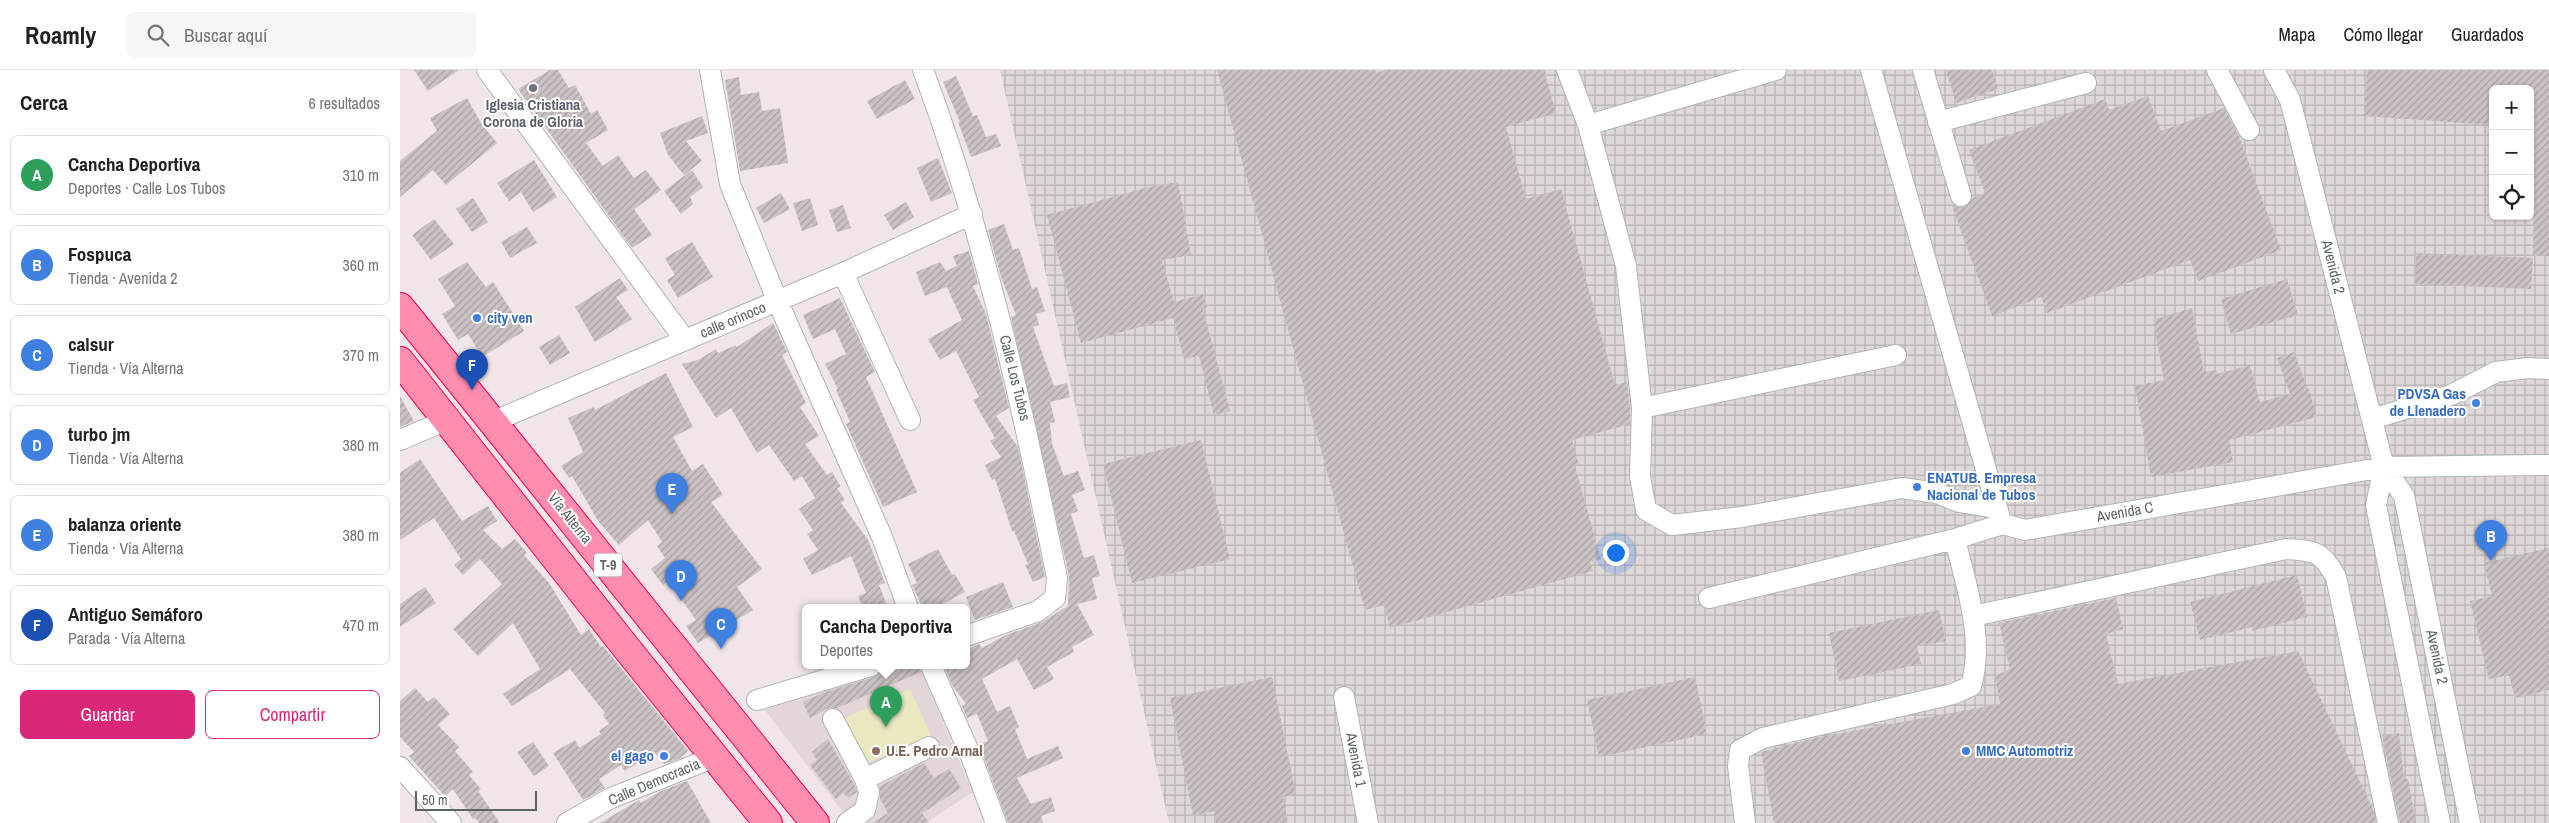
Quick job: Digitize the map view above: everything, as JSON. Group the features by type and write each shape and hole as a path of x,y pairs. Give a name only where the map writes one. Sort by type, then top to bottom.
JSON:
{"highway":[{"name":"Vía Alterna","path":"400,307 815,823"},
{"name":"T-9","path":"400,361 768,823"}],"street":[{"path":"487,70 685,340"},
{"path":"710,70 730,184 777,300 882,537 907,604"},
{"name":"Calle Los Tubos","path":"922,70 952,147 972,214 1020,394 1058,578 1055,598 1038,612 970,635"},
{"path":"1567,70 1588,125 1626,266 1642,408 1896,355"},
{"path":"1588,125 1776,70"},
{"path":"1709,598 1955,539 1999,516 1871,70"},
{"path":"1922,70 1961,196"},
{"path":"2217,70 2249,130"},
{"name":"Avenida 2","path":"2274,70 2290,100 2384,467 2404,496 2470,823"},
{"path":"1938,122 2086,83"},
{"name":"calle orinoco","path":"492,422 843,273 972,214"},
{"path":"843,273 910,420"},
{"path":"2372,419 2451,395 2496,372 2528,368 2549,369"},
{"name":"Avenida C","path":"1642,408 1640,476 1646,510 1672,525 1742,517 1902,488 1937,493 1999,516 2025,530 2384,467 2549,465"},
{"path":"400,440 447,420"},
{"name":"Avenida 2","path":"2384,467 2376,505 2440,823"},
{"path":"1745,823 1738,766 1740,750 1763,738 1953,694 1971,686 1977,665 1973,616 1955,539"},
{"path":"1973,616 2286,550 2308,550 2324,558 2336,577 2388,823"},
{"path":"757,700 862,669"},
{"path":"932,669 971,756 996,823"},
{"name":"Avenida 1","path":"1344,697 1368,823"},
{"path":"833,719 865,779 868,792 865,810 847,823"},
{"path":"865,779 929,747"},
{"name":"Calle Democracia","path":"567,823 611,798 715,757"},
{"path":"400,767 451,823"}],"shaded area":[{"path":"1000,70 2549,70 2549,823 1169,823"},
{"name":"U.E. Pedro Arnal","path":"868,669 920,669 973,792 926,823 851,823 765,710"}],"green space":[{"path":"910,689 931,735 863,765 842,719"}],"building":[{"path":"414,70 459,70 428,91"},
{"path":"550,70 558,70 569,88 575,85 591,114 597,110 608,130 586,143 603,166 618,155 634,178 646,170 661,190 634,209 652,235 632,248 518,89"},
{"path":"1217,70 1374,70 1375,73 1386,70 1544,70 1556,113 1506,127 1526,199 1561,189 1615,385 1627,382 1630,408 1630,424 1572,440 1579,465 1575,466 1601,559 1590,562 1593,571 1390,628 1384,605 1365,610"},
{"path":"1946,70 1992,70 1998,89 1956,103"},
{"path":"2367,70 2549,70 2549,256 2533,256 2534,85 2489,85 2489,125 2364,116"},
{"path":"956,76 973,116 977,115 986,137 996,134 1001,146 971,157 958,122 960,122 943,82"},
{"path":"739,77 741,95 759,92 762,111 780,108 788,163 740,171 725,80"},
{"path":"905,80 915,99 877,119 867,101"},
{"path":"2148,96 2161,131 2224,108 2239,136 2281,250 2198,281 2190,260 2047,313 2041,297 1992,316 1952,206 1965,207 1973,198 1985,193 1969,150 2105,99 2109,110"},
{"path":"467,98 481,123 497,143 446,185 433,170 400,197 400,161 437,131 430,118"},
{"path":"702,116 708,133 686,141 702,161 684,175 668,155 660,133"},
{"path":"938,158 952,193 931,202 917,168"},
{"path":"534,160 557,197 533,212 521,192 509,201 497,183"},
{"path":"692,170 703,187 690,197 693,204 681,214 664,191"},
{"path":"1178,182 1191,255 1162,260 1174,302 1203,294 1207,308 1203,309 1230,411 1214,415 1199,356 1184,359 1173,318 1081,343 1047,215 1149,187"},
{"path":"781,193 790,209 764,223 756,208"},
{"path":"473,198 488,222 472,232 456,209"},
{"path":"810,198 818,225 802,231 793,203"},
{"path":"906,202 914,217 893,230 884,215"},
{"path":"843,205 851,228 837,232 829,210"},
{"path":"434,219 454,244 431,260 412,235"},
{"path":"1004,224 1013,250 1019,248 1032,289 1037,287 1045,311 1036,314 1039,325 1033,327 1054,386 1067,383 1070,397 1050,402 1055,422 1050,423 1052,444 1064,476 1078,471 1085,490 1072,495 1078,511 1071,514 1084,558 1094,555 1100,576 1092,578 1097,599 1077,604 1094,635 1072,647 1074,652 1047,667 1054,679 1034,690 1017,659 982,679 997,712 1010,706 1019,727 1015,729 1027,759 1058,746 1063,758 1017,778 1031,804 1051,797 1055,811 1041,816 1043,823 1008,823 979,744 988,741 977,714 967,718 962,706 966,704 952,685 945,669 970,669 970,648 979,644 982,648 1006,635 1042,622 1068,606 1069,576 1011,317 1016,315 1001,277 988,230"},
{"path":"527,227 537,243 510,258 501,242"},
{"path":"692,242 713,277 678,298 667,280 675,275 665,258"},
{"path":"969,251 978,284 973,286 986,314 1009,408 996,416 1018,447 1045,577 1033,582 1025,565 1028,564 1014,531 1012,531 995,479 992,480 985,465 1001,457 990,441 995,438 973,400 979,397 956,351 940,360 928,339 962,320 947,287 925,296 916,272 940,262 946,271 957,266 953,256"},
{"path":"2416,253 2533,258 2531,289 2415,284"},
{"path":"467,262 486,287 493,282 524,331 482,357 468,334 458,340 442,314 455,306 438,279"},
{"path":"620,278 628,290 616,297 632,319 595,342 575,307"},
{"path":"2287,279 2298,315 2231,334 2221,299"},
{"path":"840,298 875,372 866,377 917,492 883,507 846,424 850,422 836,390 838,389 825,364 846,354 835,329 813,339 803,315"},
{"path":"2192,308 2204,372 2216,370 2217,374 2250,365 2260,402 2290,394 2277,358 2294,352 2309,389 2317,417 2229,440 2233,462 2151,477 2135,386 2164,380 2153,320"},
{"path":"773,323 787,352 782,355 806,403 800,407 819,436 805,444 827,475 832,472 841,487 837,488 845,500 841,503 868,540 885,583 879,585 886,604 861,604 858,596 866,593 851,556 812,575 803,559 818,550 807,534 813,530 799,509 815,498 802,476 794,481 769,445 757,453 731,408 716,418 682,364 698,360 716,349 718,353 736,345 737,347"},
{"path":"559,335 570,353 550,365 539,347"},
{"path":"666,373 693,427 673,437 692,471 703,464 723,495 711,502 762,569 737,587 753,610 698,643 686,626 696,620 668,581 663,585 651,569 665,558 657,546 662,542 648,520 619,545 598,521 572,476 569,478 561,466 583,452 568,418 594,407 595,410"},
{"path":"400,396 414,421 400,427"},
{"path":"1201,440 1230,559 1132,583 1103,464"},
{"path":"420,459 462,521 488,506 497,521 483,530 502,549 515,539 527,553 524,555 549,583 581,635 589,629 601,647 603,646 688,751 679,759 664,764 654,752 625,771 621,765 599,779 605,788 583,800 553,753 575,740 579,748 601,734 599,731 609,724 603,715 605,713 570,669 512,706 503,694 540,669 513,623 478,656 453,629 502,584 480,559 463,575 454,565 461,559 434,518 400,540 400,473"},
{"path":"2549,548 2549,690 2515,698 2509,675 2489,679 2470,601 2492,596 2484,563"},
{"path":"938,549 952,575 955,574 965,592 942,604 921,604 912,585 917,583 908,564"},
{"path":"2297,575 2307,617 2252,631 2252,627 2200,640 2190,602"},
{"path":"1003,582 1013,607 975,620 966,597"},
{"path":"425,587 436,603 400,627 400,604"},
{"path":"2116,598 2123,629 2106,634 2118,684 2298,651 2373,809 2376,823 1774,823 1761,752 1815,738 2000,704 1995,676 2010,669 1999,623"},
{"path":"1939,610 1946,641 1917,646 1921,664 1839,681 1829,633"},
{"path":"882,669 920,669 921,672 837,708 828,708 810,718 803,702 825,692 874,677"},
{"path":"1272,677 1296,794 1283,797 1288,823 1216,823 1215,811 1193,816 1170,698"},
{"path":"1695,677 1707,734 1599,757 1587,700"},
{"path":"415,688 428,702 434,697 450,714 438,725 459,747 455,751 473,772 469,775 481,789 478,791 500,823 479,823 475,818 473,819 453,789 445,796 409,756 414,752 400,737 400,701"},
{"path":"2399,733 2404,779 2408,779 2416,823 2400,823 2382,736"},
{"path":"828,739 857,792 848,798 844,793 836,799 810,765 817,760 812,752"},
{"path":"533,742 549,766 534,776 517,752"},
{"path":"924,763 934,778 949,769 961,788 922,813 929,823 873,823 888,813 880,799 880,786"},
{"path":"687,781 711,823 600,823 639,800 641,803 661,791"}],"place":[{"name":"Iglesia Cristiana Corona de Gloria","path":"533,88"},
{"name":"city ven","path":"477,318"},
{"name":"Antiguo Semáforo","path":"472,390"},
{"name":"PDVSA Gas de Llenadero","path":"2476,403"},
{"name":"ENATUB. Empresa Nacional de Tubos","path":"1917,487"},
{"name":"balanza oriente","path":"672,514"},
{"name":"Fospuca","path":"2491,561"},
{"name":"turbo jm","path":"681,601"},
{"name":"calsur","path":"721,649"},
{"name":"Cancha Deportiva","path":"886,727"},
{"name":"U.E. Pedro Arnal","path":"876,751"},
{"name":"MMC Automotriz","path":"1966,751"},
{"name":"el gago","path":"664,756"}]}
